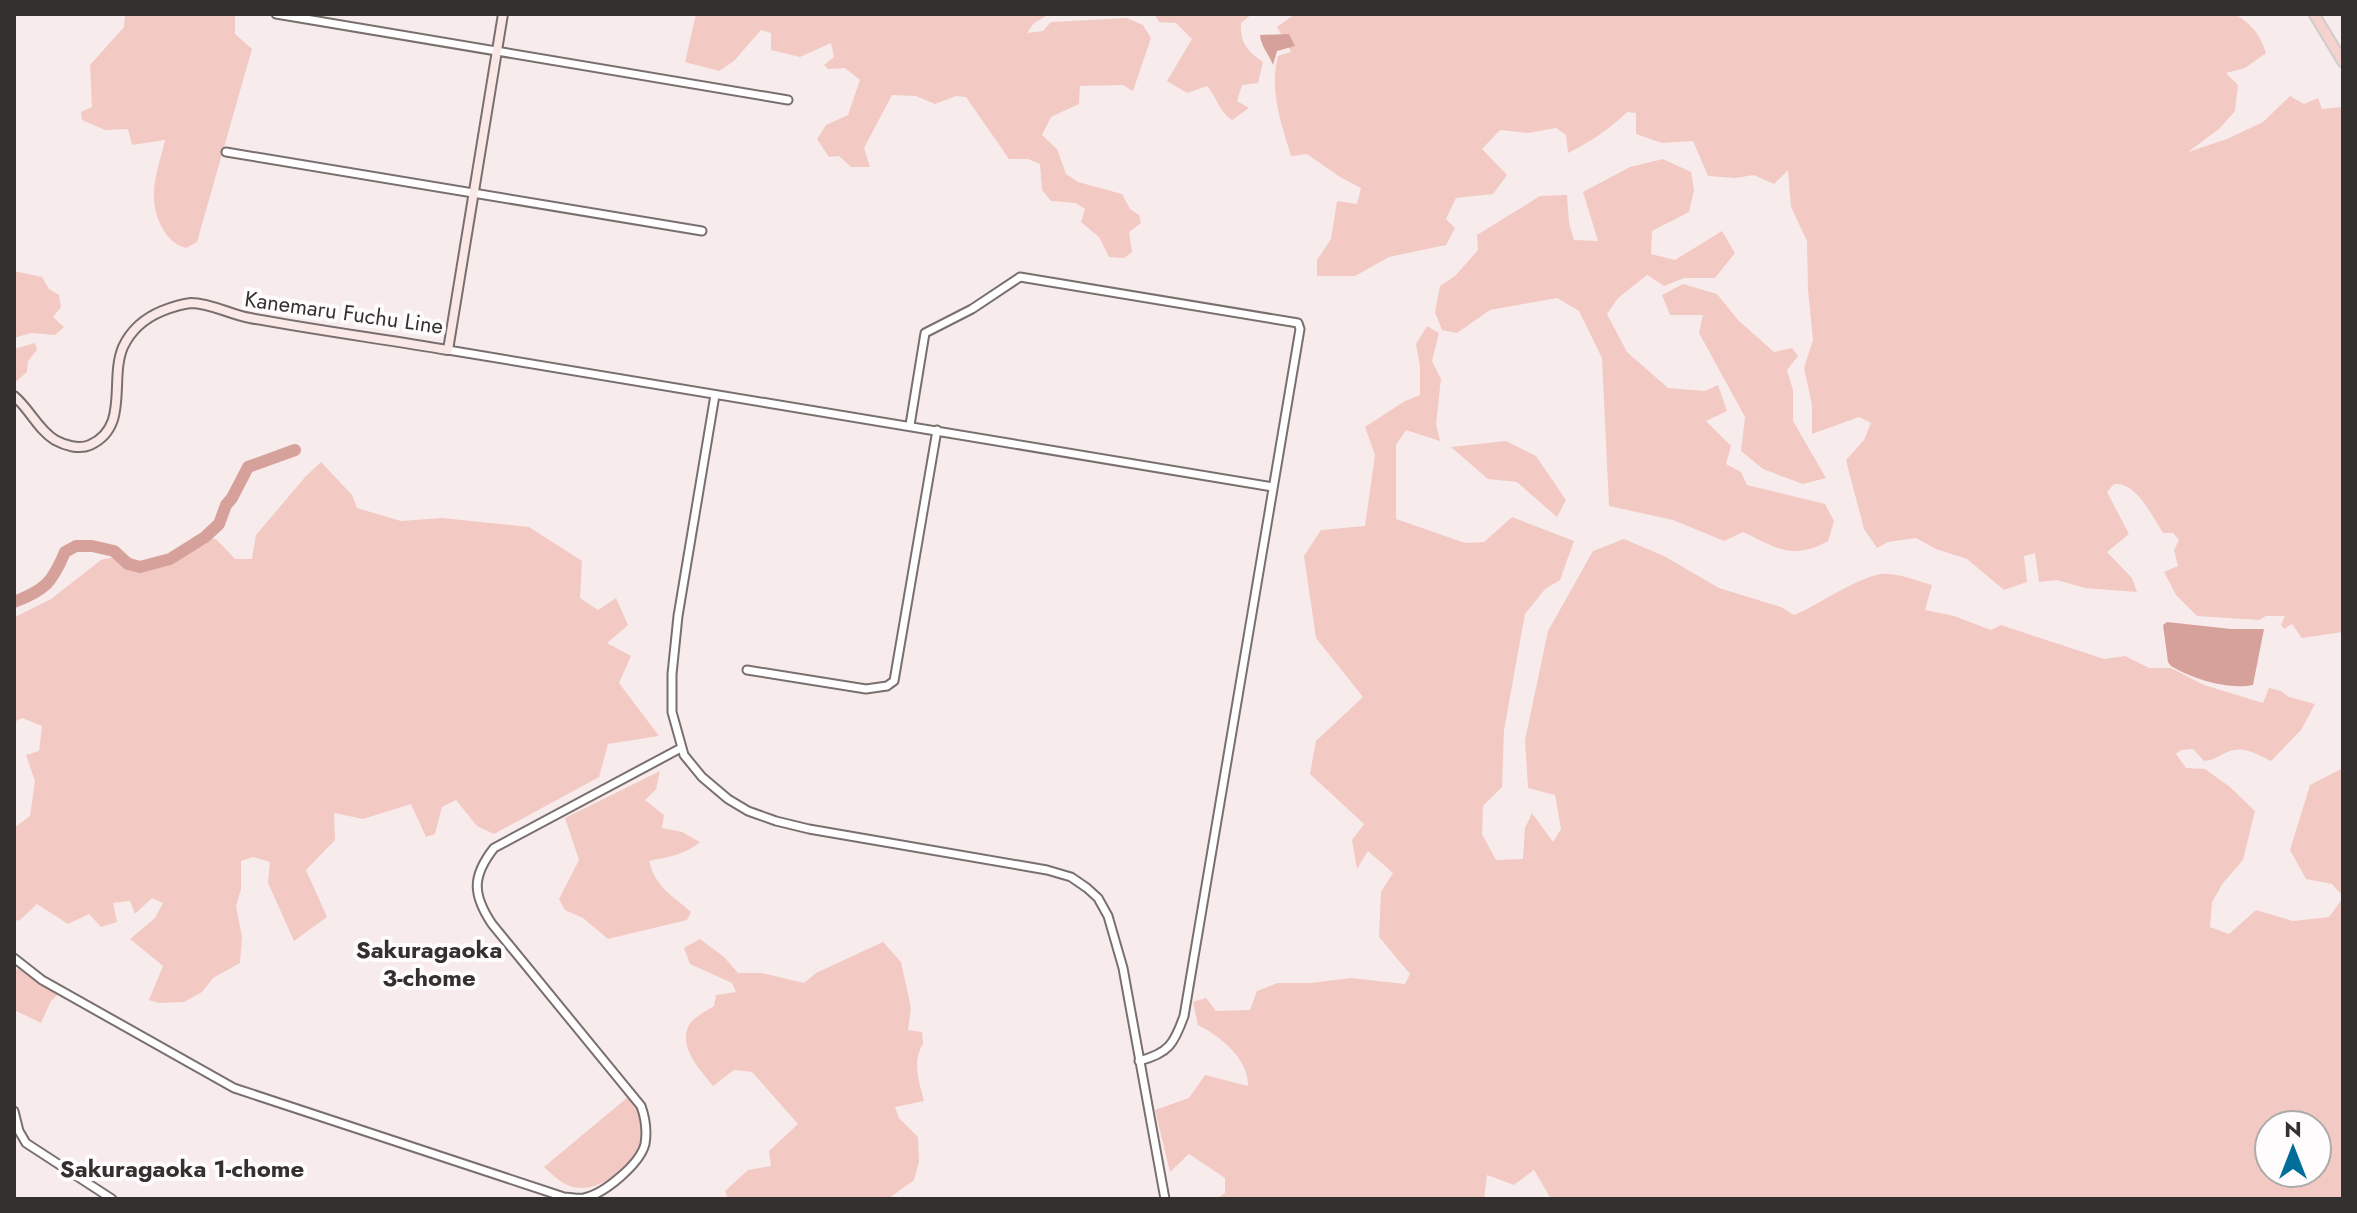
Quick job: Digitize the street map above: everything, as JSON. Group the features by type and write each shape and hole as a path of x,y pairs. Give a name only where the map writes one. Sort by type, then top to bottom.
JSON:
{"main road":[{"name":"Kanemaru Fuchu Line","path":"14,396 52,439 65,445 84,447 93,444 104,436 114,420 119,362 128,338 152,316 177,305 193,303 246,317 448,350 503,14"},
{"path":"2314,14 2343,62"}],"street":[{"path":"276,14 788,100"},
{"path":"226,152 702,231"},
{"path":"910,425 925,333 972,309 1020,277 1298,323 1300,329 1184,1016 1177,1037 1165,1052 1139,1061"},
{"path":"448,350 1273,487"},
{"path":"715,395 678,616 672,674 672,712 681,748 702,777 748,811 809,829 1018,863 1071,877 1098,898 1108,916 1123,968 1165,1199"},
{"path":"747,670 866,689 887,686 894,681 937,430"},
{"path":"15,962 234,1088 564,1197 584,1198 604,1190 635,1162 645,1143 641,1106 492,924 482,910 477,879 483,862 494,848 508,839 681,748"},
{"path":"14,1111 26,1143 112,1199"}],"shaded area":[{"path":"125,14 235,14 235,34 252,49 197,242 186,248 167,235 155,205 155,183 165,140 132,145 128,129 105,130 82,120 81,112 92,107 90,65 124,27"},
{"path":"696,14 1049,14 1033,24 1027,33 1043,31 1051,22 1127,18 1143,25 1151,38 1133,91 1123,85 1080,86 1079,104 1051,117 1042,135 1057,149 1066,174 1078,182 1122,194 1130,209 1139,215 1141,223 1129,232 1132,252 1124,258 1109,257 1099,237 1081,222 1085,209 1076,203 1051,201 1042,190 1040,164 1028,159 1009,159 966,97 956,96 935,104 916,96 892,95 864,148 870,167 851,167 839,156 829,157 817,139 826,125 848,115 860,80 845,68 828,69 824,65 834,57 831,43 800,57 771,50 771,33 761,30 734,61 719,71 685,62"},
{"path":"1154,14 1252,14 1241,23 1243,41 1263,62 1258,83 1242,85 1237,101 1249,108 1232,120 1207,86 1187,93 1167,81 1192,39 1176,23 1159,22"},
{"path":"1295,14 2235,14 2255,30 2266,53 2245,68 2226,73 2238,85 2235,111 2219,129 2188,152 2227,139 2263,122 2290,96 2304,104 2318,98 2322,109 2343,107 2343,632 2302,638 2292,624 2284,629 2281,625 2285,616 2266,616 2259,620 2197,616 2176,595 2164,572 2178,566 2174,550 2179,540 2173,533 2163,533 2143,501 2130,488 2122,485 2114,484 2107,492 2129,534 2107,552 2132,578 2137,592 2085,588 2057,580 2039,582 2035,553 2024,556 2027,582 2004,590 1967,559 1936,549 1916,538 1888,542 1877,548 1864,529 1846,460 1864,440 1871,423 1859,417 1812,434 1812,405 1804,368 1813,340 1807,241 1791,207 1788,170 1774,184 1754,175 1735,178 1708,176 1693,141 1662,143 1636,134 1636,113 1627,112 1599,135 1568,153 1566,135 1556,128 1528,133 1500,130 1482,149 1507,175 1493,194 1456,198 1446,219 1455,228 1446,245 1389,257 1355,276 1317,276 1317,260 1331,239 1337,201 1357,204 1361,188 1307,154 1291,156 1277,106 1275,82 1278,56 1291,52 1277,27"},
{"path":"1289,34 1295,46 1277,51 1273,65 1260,35"},
{"path":"1663,159 1691,172 1694,190 1689,212 1652,231 1651,254 1675,260 1722,231 1735,253 1715,278 1684,278 1664,286 1647,275 1618,298 1607,314 1627,352 1668,388 1705,391 1718,385 1727,411 1706,421 1731,446 1726,464 1741,472 1747,485 1825,504 1834,521 1828,541 1815,547 1785,550 1743,532 1724,541 1673,520 1609,506 1602,358 1579,311 1557,298 1490,310 1457,333 1442,330 1435,312 1440,286 1455,276 1478,250 1477,235 1540,196 1567,195 1574,240 1598,241 1583,192 1630,167"},
{"path":"14,271 42,277 49,289 59,295 61,307 53,317 64,327 55,335 31,333 14,338"},
{"path":"1683,284 1717,294 1738,320 1774,352 1792,348 1798,356 1787,370 1793,390 1793,421 1826,478 1803,484 1763,469 1741,451 1745,417 1699,333 1703,315 1670,315 1662,295"},
{"path":"1427,326 1439,333 1432,361 1441,379 1436,424 1440,441 1406,430 1396,445 1396,519 1465,543 1484,542 1512,517 1574,541 1560,580 1545,589 1525,614 1504,730 1502,787 1483,806 1482,834 1496,860 1523,859 1525,828 1532,813 1553,842 1561,829 1555,795 1528,788 1525,740 1548,631 1593,551 1624,539 1664,556 1719,588 1781,607 1794,615 1867,578 1894,575 1932,585 1925,610 1954,616 1991,630 2001,625 2104,659 2125,656 2149,668 2171,668 2204,685 2263,703 2269,688 2315,704 2301,730 2271,761 2239,749 2204,761 2193,749 2181,750 2176,754 2186,768 2205,769 2255,811 2243,860 2223,883 2212,902 2210,927 2229,934 2256,910 2293,921 2329,917 2343,898 2343,1199 1551,1199 1534,1170 1514,1185 1487,1175 1484,1199 1216,1199 1225,1193 1225,1178 1189,1154 1170,1172 1155,1110 1189,1098 1205,1075 1248,1086 1244,1067 1232,1050 1198,1025 1193,1002 1206,998 1216,1011 1250,1010 1257,991 1278,983 1351,978 1405,984 1410,974 1379,937 1381,892 1393,873 1368,851 1357,869 1352,840 1364,824 1310,774 1316,741 1363,697 1316,638 1304,556 1321,530 1365,526 1375,455 1365,427 1420,395 1416,344"},
{"path":"35,343 37,350 28,361 27,372 14,383 14,349"},
{"path":"1506,441 1536,456 1566,500 1557,517 1517,482 1488,479 1451,447"},
{"path":"321,462 352,495 357,508 401,521 442,518 529,527 582,561 580,598 598,610 616,598 628,625 607,643 631,656 619,683 659,736 608,744 599,777 494,834 477,826 456,800 442,807 435,834 426,837 411,804 363,819 334,813 335,840 306,870 327,917 294,941 268,883 270,862 253,857 241,861 241,889 236,906 242,937 240,963 213,978 202,992 184,1002 159,1003 149,1000 163,966 130,939 155,918 163,903 152,898 135,914 130,901 113,903 117,922 101,927 89,914 68,924 37,904 20,920 14,921 14,828 30,816 35,781 26,755 39,751 42,726 22,718 14,722 14,620 51,599 101,560 123,555 147,563 168,557 197,537 216,539 235,559 252,559 256,535"},
{"path":"2167,622 2264,629 2253,685 2233,686 2211,682 2171,666 2163,625"},
{"path":"2343,768 2343,896 2332,884 2306,879 2290,850 2310,785"},
{"path":"660,771 656,789 645,800 664,815 662,828 682,832 700,842 682,853 649,861 660,884 691,912 687,920 608,939 583,918 565,910 559,899 579,860 565,818"},
{"path":"700,939 724,957 738,973 762,973 804,983 816,973 883,942 901,962 911,1008 908,1030 922,1032 923,1044 917,1064 924,1101 895,1107 899,1118 918,1137 919,1162 914,1180 888,1199 728,1199 725,1191 748,1170 771,1166 769,1151 798,1124 752,1072 734,1070 713,1086 693,1059 686,1043 688,1027 714,1006 716,995 736,992 732,983 690,964 684,948"},
{"path":"18,968 58,994 51,1001 41,1023 14,1010 14,973"},
{"path":"628,1097 642,1118 643,1130 635,1154 617,1174 594,1186 576,1188 544,1167"}],"waterway":[{"path":"14,602 46,584 65,552 76,546 114,551 128,564 140,567 170,559 205,537 219,524 248,467 295,450"}],"district":[{"name":"Sakuragaoka 3-chome","path":"429,963"},
{"name":"Sakuragaoka 1-chome","path":"182,1168"}]}
